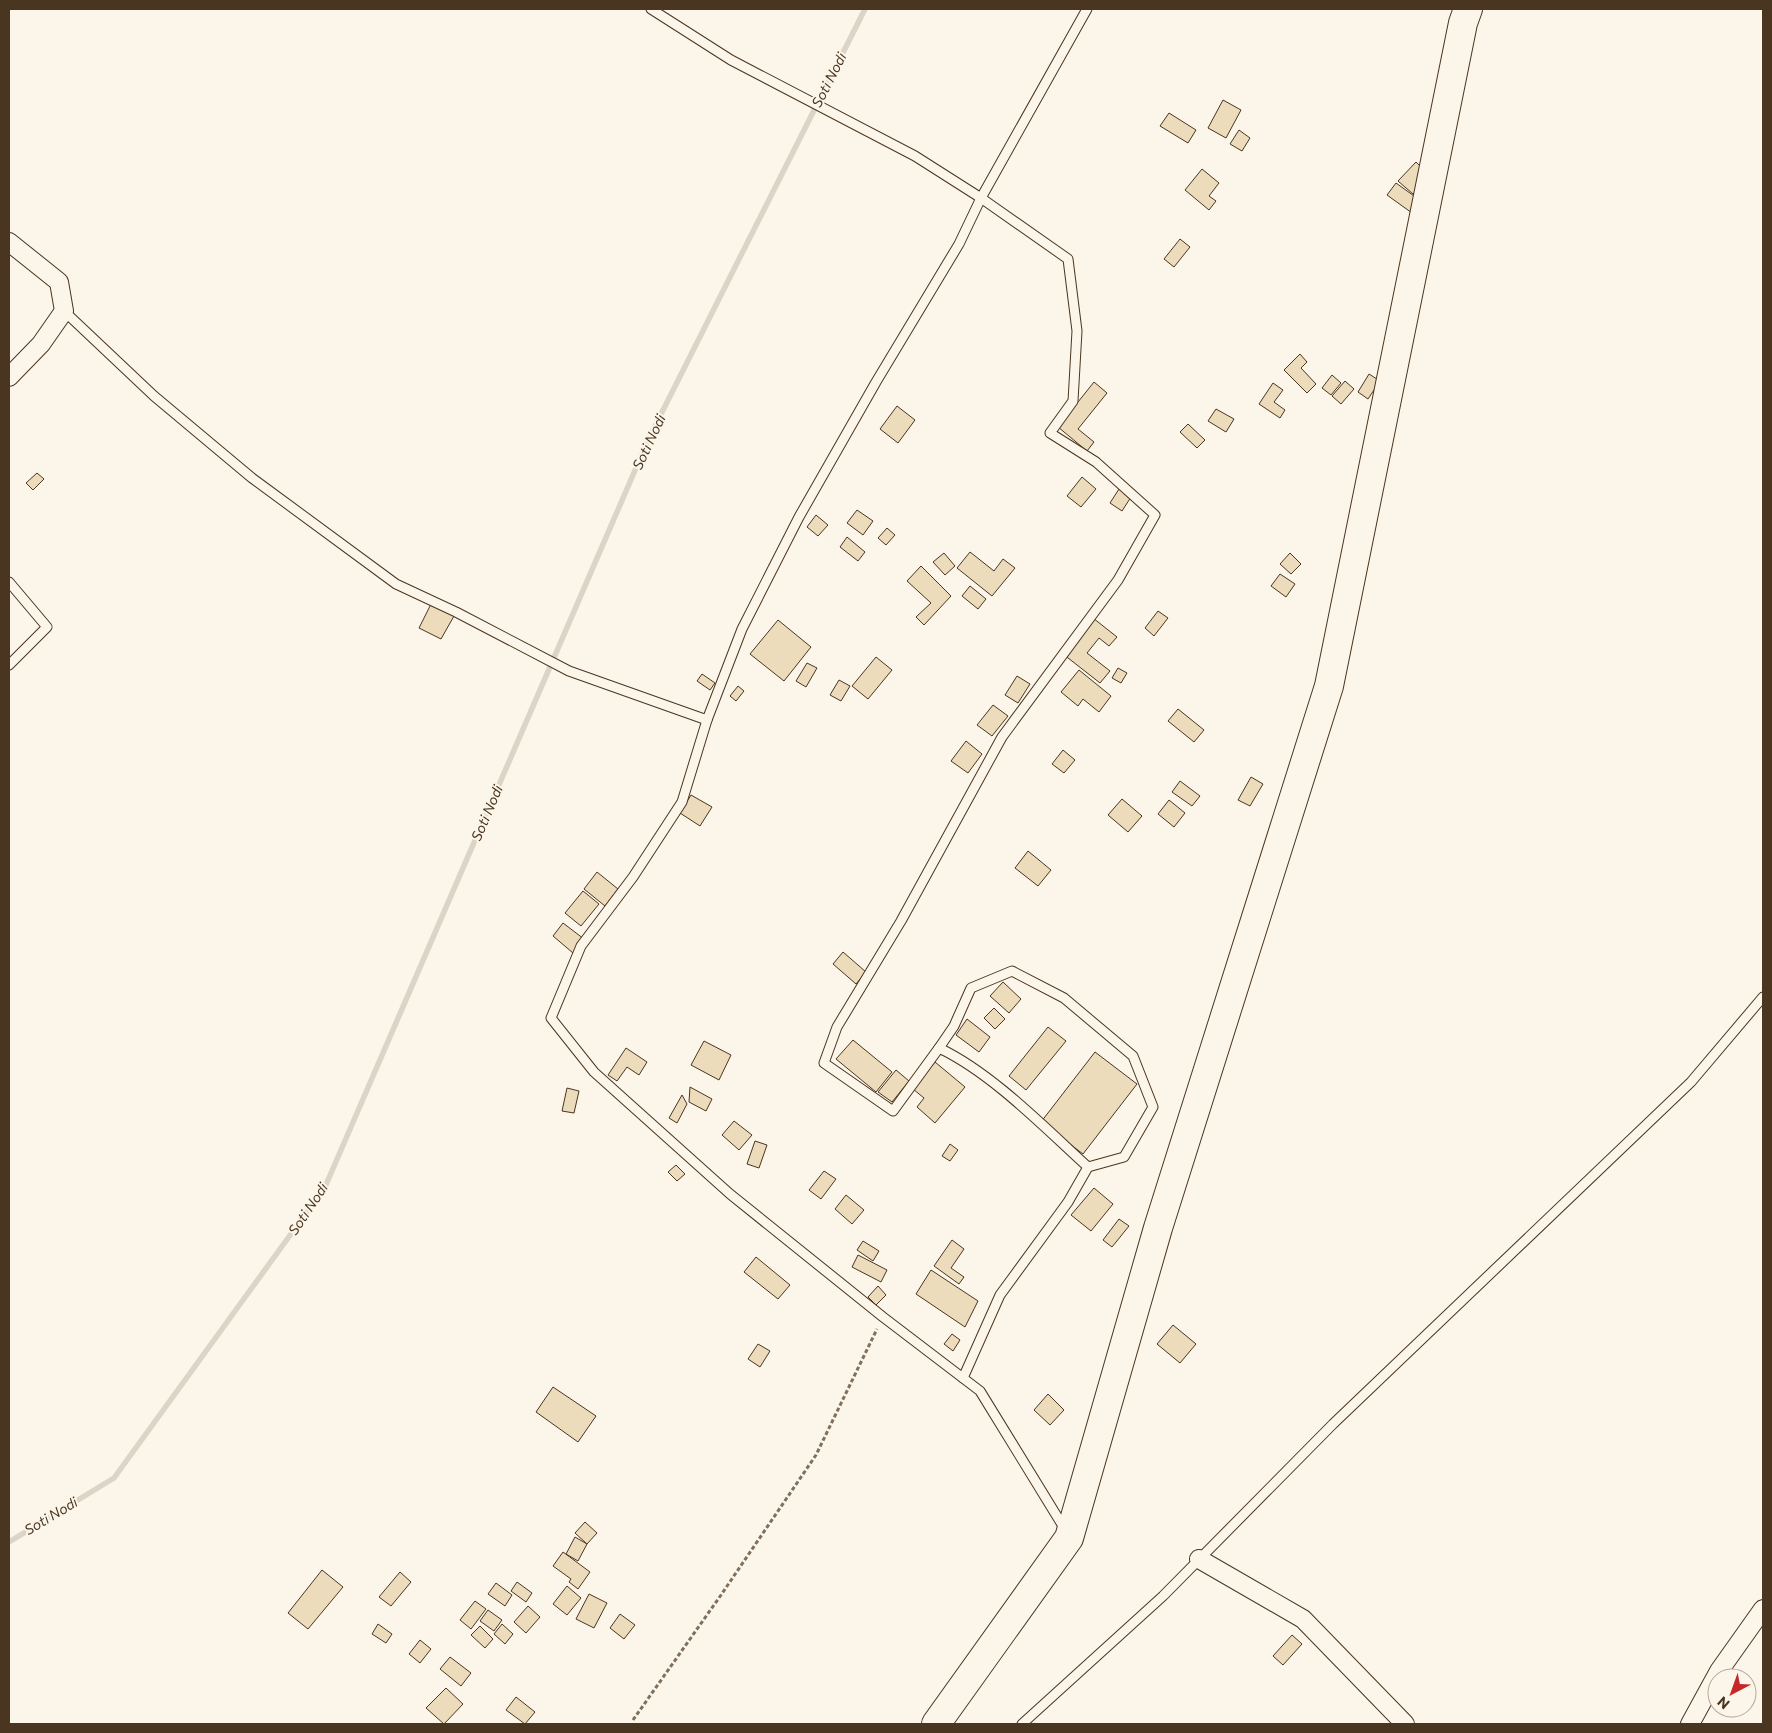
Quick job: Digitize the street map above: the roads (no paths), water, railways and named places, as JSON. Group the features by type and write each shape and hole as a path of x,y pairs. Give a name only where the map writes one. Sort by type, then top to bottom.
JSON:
{"highway":[{"path":"936,1724 1069,1538 1158,1228 1329,686 1459,42 1468,9"}],"street":[{"path":"9,242 59,282 64,311 42,344 9,377"},
{"path":"1199,1559 1302,1619 1405,1724"},
{"path":"1690,1724 1719,1671 1763,1609"}],"lane":[{"path":"651,9 731,60 915,156 981,198 1068,259 1077,331 1073,401 1050,433 1096,462 1155,515 1118,580 1002,736 901,921 837,1027 824,1063 893,1111 954,1026 971,988 1012,971 1064,998 1133,1056 1153,1107 1124,1157 1088,1167 1068,1202 1000,1295 962,1378"},
{"path":"1069,1538 980,1391 883,1317 716,1182 594,1072 551,1018 580,946 633,877 682,802 706,720 742,629 799,516 876,382 959,244 981,198 1087,9"},
{"path":"64,311 154,396 245,471 396,584 456,612 569,671 706,720"},
{"path":"9,582 47,627 9,665"},
{"path":"1022,1724 1164,1596 1333,1424 1691,1082 1763,997"},
{"path":"939,1048 959,1057 1015,1102 1088,1167"}],"waterway":[{"name":"Soti Nodi","path":"9,1542 114,1478 325,1187 649,438 865,9"}]}
